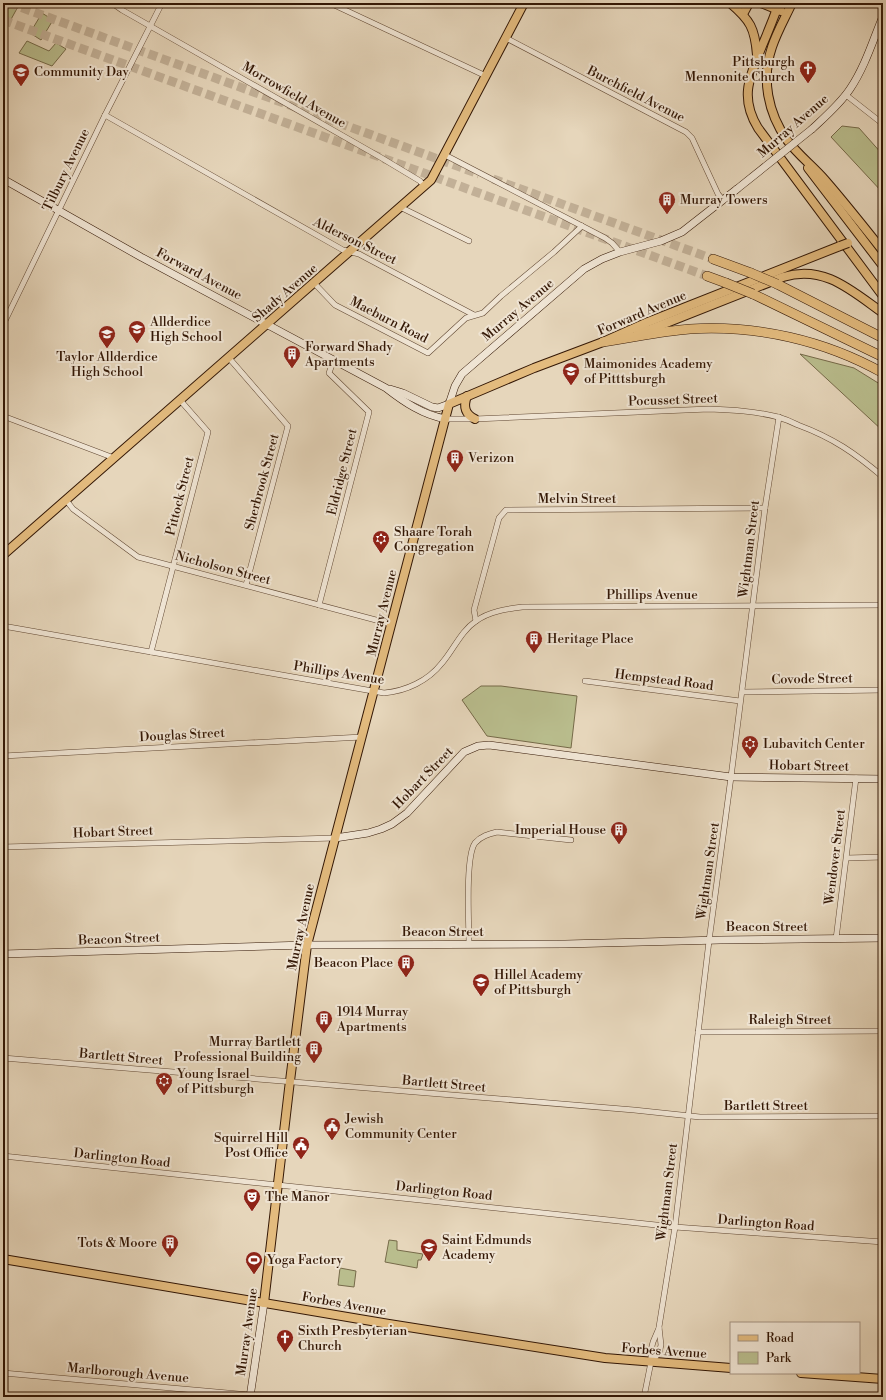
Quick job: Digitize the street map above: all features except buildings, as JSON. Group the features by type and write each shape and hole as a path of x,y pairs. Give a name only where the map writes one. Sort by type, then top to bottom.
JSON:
{"highway":[{"path":"713,259 778,284 883,338"},
{"path":"707,276 753,294 883,357"},
{"path":"603,342 689,329 718,328 747,330 791,337 819,345 859,360 883,373"}],"main road":[{"name":"Shady Avenue","path":"3,555 431,180 524,3"},
{"path":"730,3 743,14 751,25 756,40 757,58"},
{"path":"743,14 749,3"},
{"path":"761,3 778,6 787,13"},
{"path":"792,3 771,48 766,81 772,113 788,142 883,266"},
{"path":"778,6 750,74 747,92 750,111 754,122 883,296"},
{"name":"Murray Avenue","path":"250,1396 264,1303 289,1082 307,945 449,404 458,379 467,369 584,269 602,259 620,252 661,241 682,232 812,129 846,95 862,65 883,16"},
{"path":"788,142 826,180 883,251"},
{"name":"Forward Avenue","path":"3,179 141,257 386,388 401,399 436,417 446,419"},
{"name":"Forward Avenue","path":"432,407 438,408 449,404 534,368 603,342 648,322 861,238"},
{"path":"603,342 651,329 783,277 795,274 814,274 830,278 846,287 883,313"},
{"name":"Forward Avenue","path":"386,388 403,393 432,407 446,419"},
{"path":"468,396 465,404 466,411 467,414 475,419"},
{"name":"Hobart Street","path":"335,838 368,833 392,824 407,813 464,752 478,746 489,745 731,777 883,779"},
{"name":"Beacon Street","path":"3,954 307,945 883,938"},
{"name":"Forbes Avenue","path":"3,1259 606,1358 730,1368"},
{"path":"815,1374 883,1379"}],"street":[{"name":"Morrowfield Avenue","path":"112,3 380,157 424,186"},
{"name":"Tilbury Avenue","path":"3,325 162,3"},
{"path":"330,3 486,76"},
{"name":"Burchfield Avenue","path":"506,38 686,132 692,138 718,194 724,200"},
{"path":"846,95 883,124"},
{"name":"Alderson Street","path":"106,115 343,250 359,254 474,315"},
{"path":"445,155 582,226 612,243 620,252"},
{"path":"400,207 469,242"},
{"path":"474,315 483,313 582,226"},
{"name":"Maeburn Road","path":"314,283 335,305 428,353 466,318 474,315"},
{"name":"Sherbrook Street","path":"229,358 288,426 246,585"},
{"name":"Eldridge Street","path":"319,604 369,412 329,373 334,360"},
{"name":"Pittock Street","path":"151,652 208,432 180,400"},
{"name":"Pocusset Street","path":"446,419 708,409 736,410 779,417 812,430 840,444 883,477"},
{"path":"3,416 114,458"},
{"name":"Wightman Street","path":"644,1397 651,1362 651,1350 659,1327 675,1227 709,941 765,508 779,417"},
{"name":"Nicholson Street","path":"66,500 73,509 138,557 391,624"},
{"name":"Melvin Street","path":"476,621 474,610 494,533 499,518 506,510 765,508"},
{"name":"Phillips Avenue","path":"3,626 384,693 397,692 422,681 442,664 465,630 476,621 500,610 523,607 883,605"},
{"name":"Hempstead Road","path":"585,681 740,701"},
{"name":"Covode Street","path":"742,692 883,690"},
{"name":"Douglas Street","path":"3,756 362,737"},
{"name":"Wendover Street","path":"836,939 856,778"},
{"path":"469,944 469,878 471,853 476,842 488,834 497,832 571,840"},
{"name":"Hobart Street","path":"3,847 335,838"},
{"path":"847,858 883,857"},
{"name":"Raleigh Street","path":"698,1032 883,1031"},
{"name":"Bartlett Street","path":"3,1058 634,1110 700,1117 883,1116"},
{"name":"Darlington Road","path":"3,1156 675,1227 883,1242"},
{"name":"Wightman Street","path":"651,1362 660,1353 661,1345 659,1327"},
{"name":"Marlborough Avenue","path":"3,1373 250,1396"}],"green space":[{"path":"3,3 20,3 9,23 7,22 3,30"},
{"path":"42,13 53,20 41,40 30,33"},
{"path":"27,41 49,51 56,43 66,49 52,66 19,53"},
{"path":"842,126 859,128 883,155 883,193 831,137"},
{"path":"800,354 854,368 883,386 883,431"},
{"path":"481,686 501,686 577,696 571,748 487,736 462,700"},
{"path":"389,1240 397,1241 397,1250 423,1254 421,1260 418,1260 417,1268 385,1262"},
{"path":"340,1268 356,1271 354,1287 338,1285"}],"tunnel":[{"path":"9,3 479,174"},
{"path":"3,20 707,276"},
{"path":"493,179 713,259"}],"place":[{"name":"Pittsburgh Mennonite Church","path":"808,84"},
{"name":"Community Day","path":"21,87"},
{"name":"Murray Towers","path":"667,215"},
{"name":"Allderdice High School","path":"137,344"},
{"name":"Taylor Allderdice High School","path":"107,349"},
{"name":"Forward Shady Apartments","path":"292,369"},
{"name":"Maimonides Academy of Pitttsburgh","path":"571,386"},
{"name":"Verizon","path":"455,473"},
{"name":"Shaare Torah Congregation","path":"381,554"},
{"name":"Heritage Place","path":"534,654"},
{"name":"Lubavitch Center","path":"750,759"},
{"name":"Imperial House","path":"619,845"},
{"name":"Beacon Place","path":"406,978"},
{"name":"Hillel Academy of Pittsburgh","path":"481,997"},
{"name":"1914 Murray Apartments","path":"324,1034"},
{"name":"Murray Bartlett Professional Building","path":"314,1064"},
{"name":"Young Israel of Pittsburgh","path":"164,1096"},
{"name":"Jewish Community Center","path":"332,1141"},
{"name":"Squirrel Hill Post Office","path":"301,1160"},
{"name":"The Manor","path":"252,1212"},
{"name":"Tots & Moore","path":"170,1258"},
{"name":"Saint Edmunds Academy","path":"429,1262"},
{"name":"Yoga Factory","path":"254,1275"},
{"name":"Sixth Presbyterian Church","path":"285,1353"}]}
